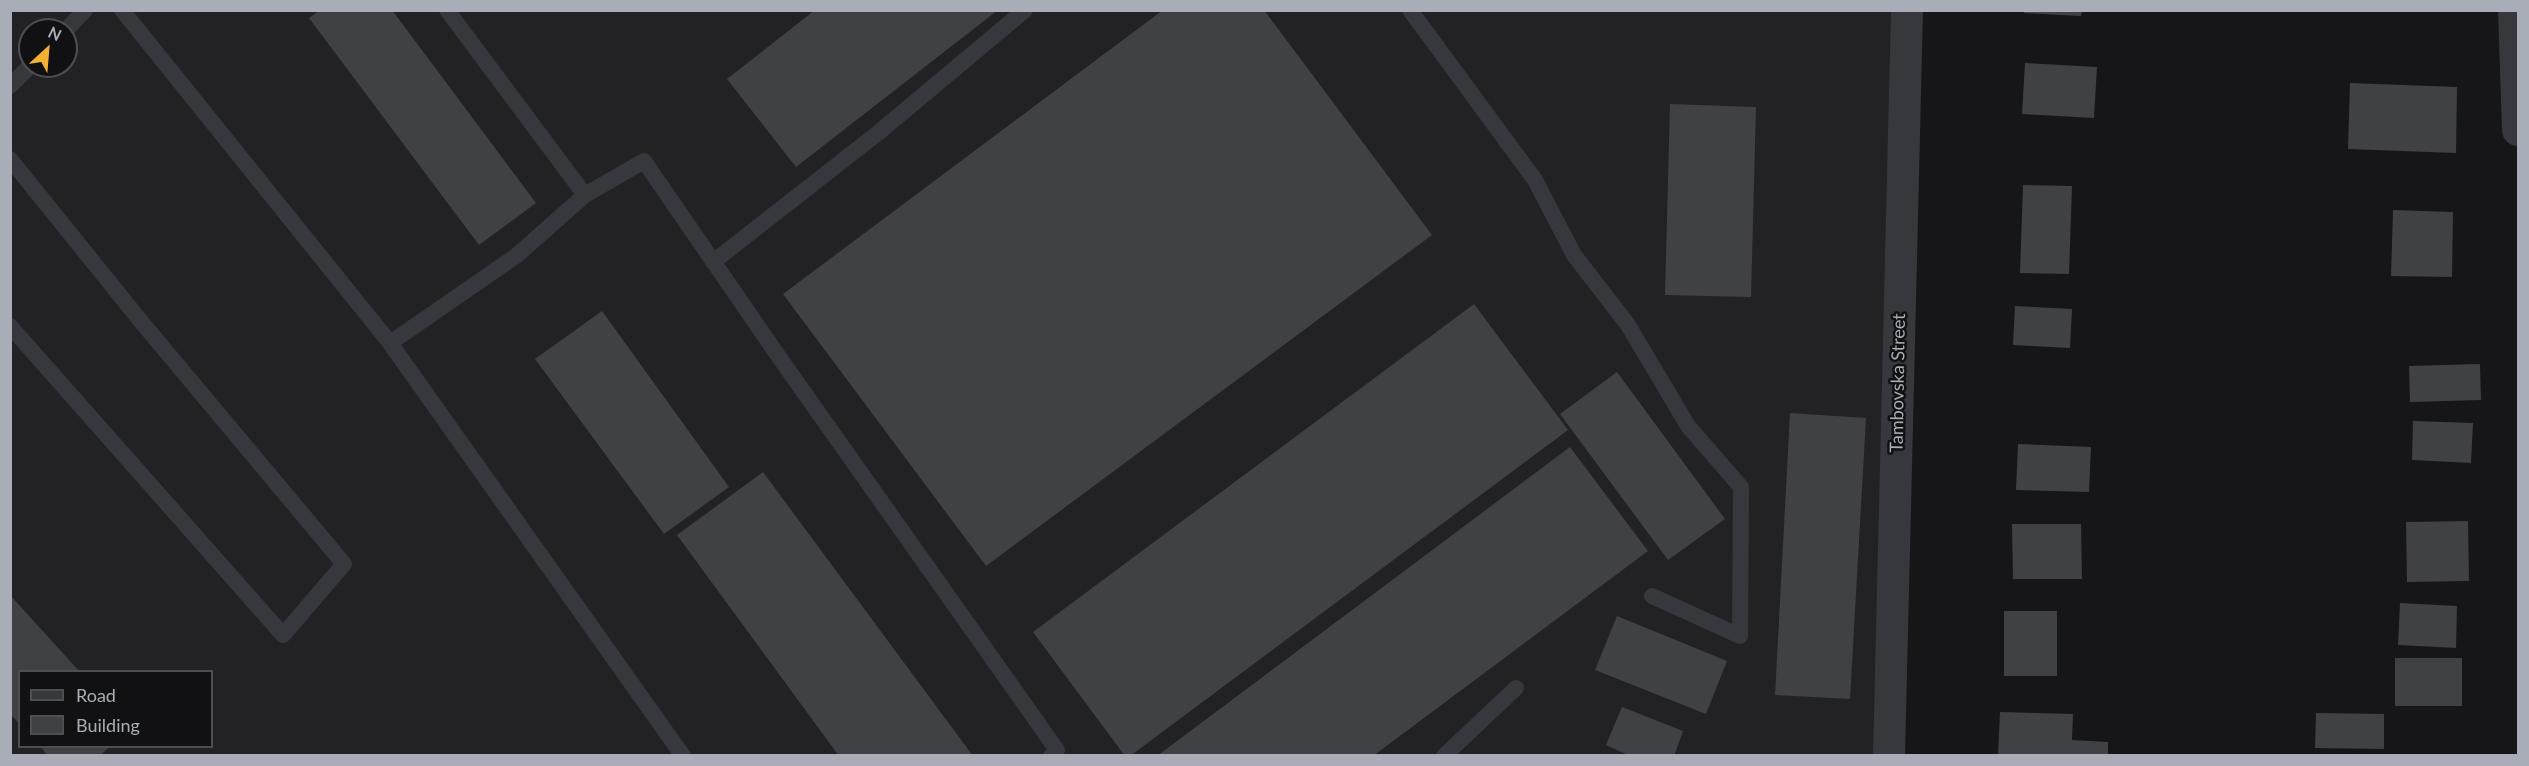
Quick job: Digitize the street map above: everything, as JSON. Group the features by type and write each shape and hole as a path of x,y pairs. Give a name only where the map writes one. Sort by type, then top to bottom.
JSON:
{"street":[{"name":"Tambovska Street","path":"1888,756 1907,10"},
{"path":"2514,10 2518,130"}],"lane":[{"path":"122,10 390,344 683,756"},
{"path":"447,10 585,195"},
{"path":"713,262 878,133 1025,10"},
{"path":"1410,10 1535,180 1574,255 1628,325 1688,426 1741,487 1740,636 1652,596"},
{"path":"10,159 139,319 344,564 283,635 10,326"},
{"path":"390,344 516,256 585,195 644,161 1057,750 1051,756"},
{"path":"1444,756 1516,688"}],"shaded area":[{"path":"10,11 1910,11 1887,755 11,755"}],"building":[{"path":"320,10 392,10 536,203 479,245 309,18"},
{"path":"815,10 998,10 796,167 727,79"},
{"path":"1163,10 1264,10 1432,235 986,566 783,294"},
{"path":"2024,10 2082,10 2081,16 2024,13"},
{"path":"2025,63 2097,67 2094,118 2022,114"},
{"path":"2350,83 2457,87 2456,153 2348,149"},
{"path":"1670,104 1756,107 1751,297 1665,295"},
{"path":"2023,185 2072,186 2069,274 2020,273"},
{"path":"2393,210 2453,212 2452,277 2391,276"},
{"path":"1474,304 1568,430 1130,756 1125,756 1033,632"},
{"path":"2015,306 2072,309 2070,348 2013,345"},
{"path":"602,311 729,487 664,534 535,359"},
{"path":"2480,364 2481,400 2410,402 2409,366"},
{"path":"1617,372 1725,519 1668,560 1560,414"},
{"path":"1790,413 1866,418 1850,699 1775,695"},
{"path":"2413,421 2473,423 2471,463 2412,460"},
{"path":"2018,444 2091,447 2089,492 2016,490"},
{"path":"1570,447 1648,551 1373,756 1157,756"},
{"path":"763,472 973,756 839,756 677,535"},
{"path":"2468,521 2469,581 2407,582 2406,522"},
{"path":"2012,524 2081,524 2082,579 2013,579"},
{"path":"10,595 78,670 18,670 18,722 10,714"},
{"path":"2400,603 2457,606 2456,648 2398,645"},
{"path":"2004,611 2057,611 2057,676 2004,676"},
{"path":"1617,616 1727,661 1706,714 1595,670"},
{"path":"2395,658 2462,658 2462,706 2395,706"},
{"path":"1622,707 1683,731 1674,756 1630,756 1606,745"},
{"path":"2000,712 2073,714 2072,740 2108,742 2108,756 1998,756"},
{"path":"2316,713 2384,714 2384,749 2315,748"},
{"path":"42,748 108,748 100,756 48,756"}]}
